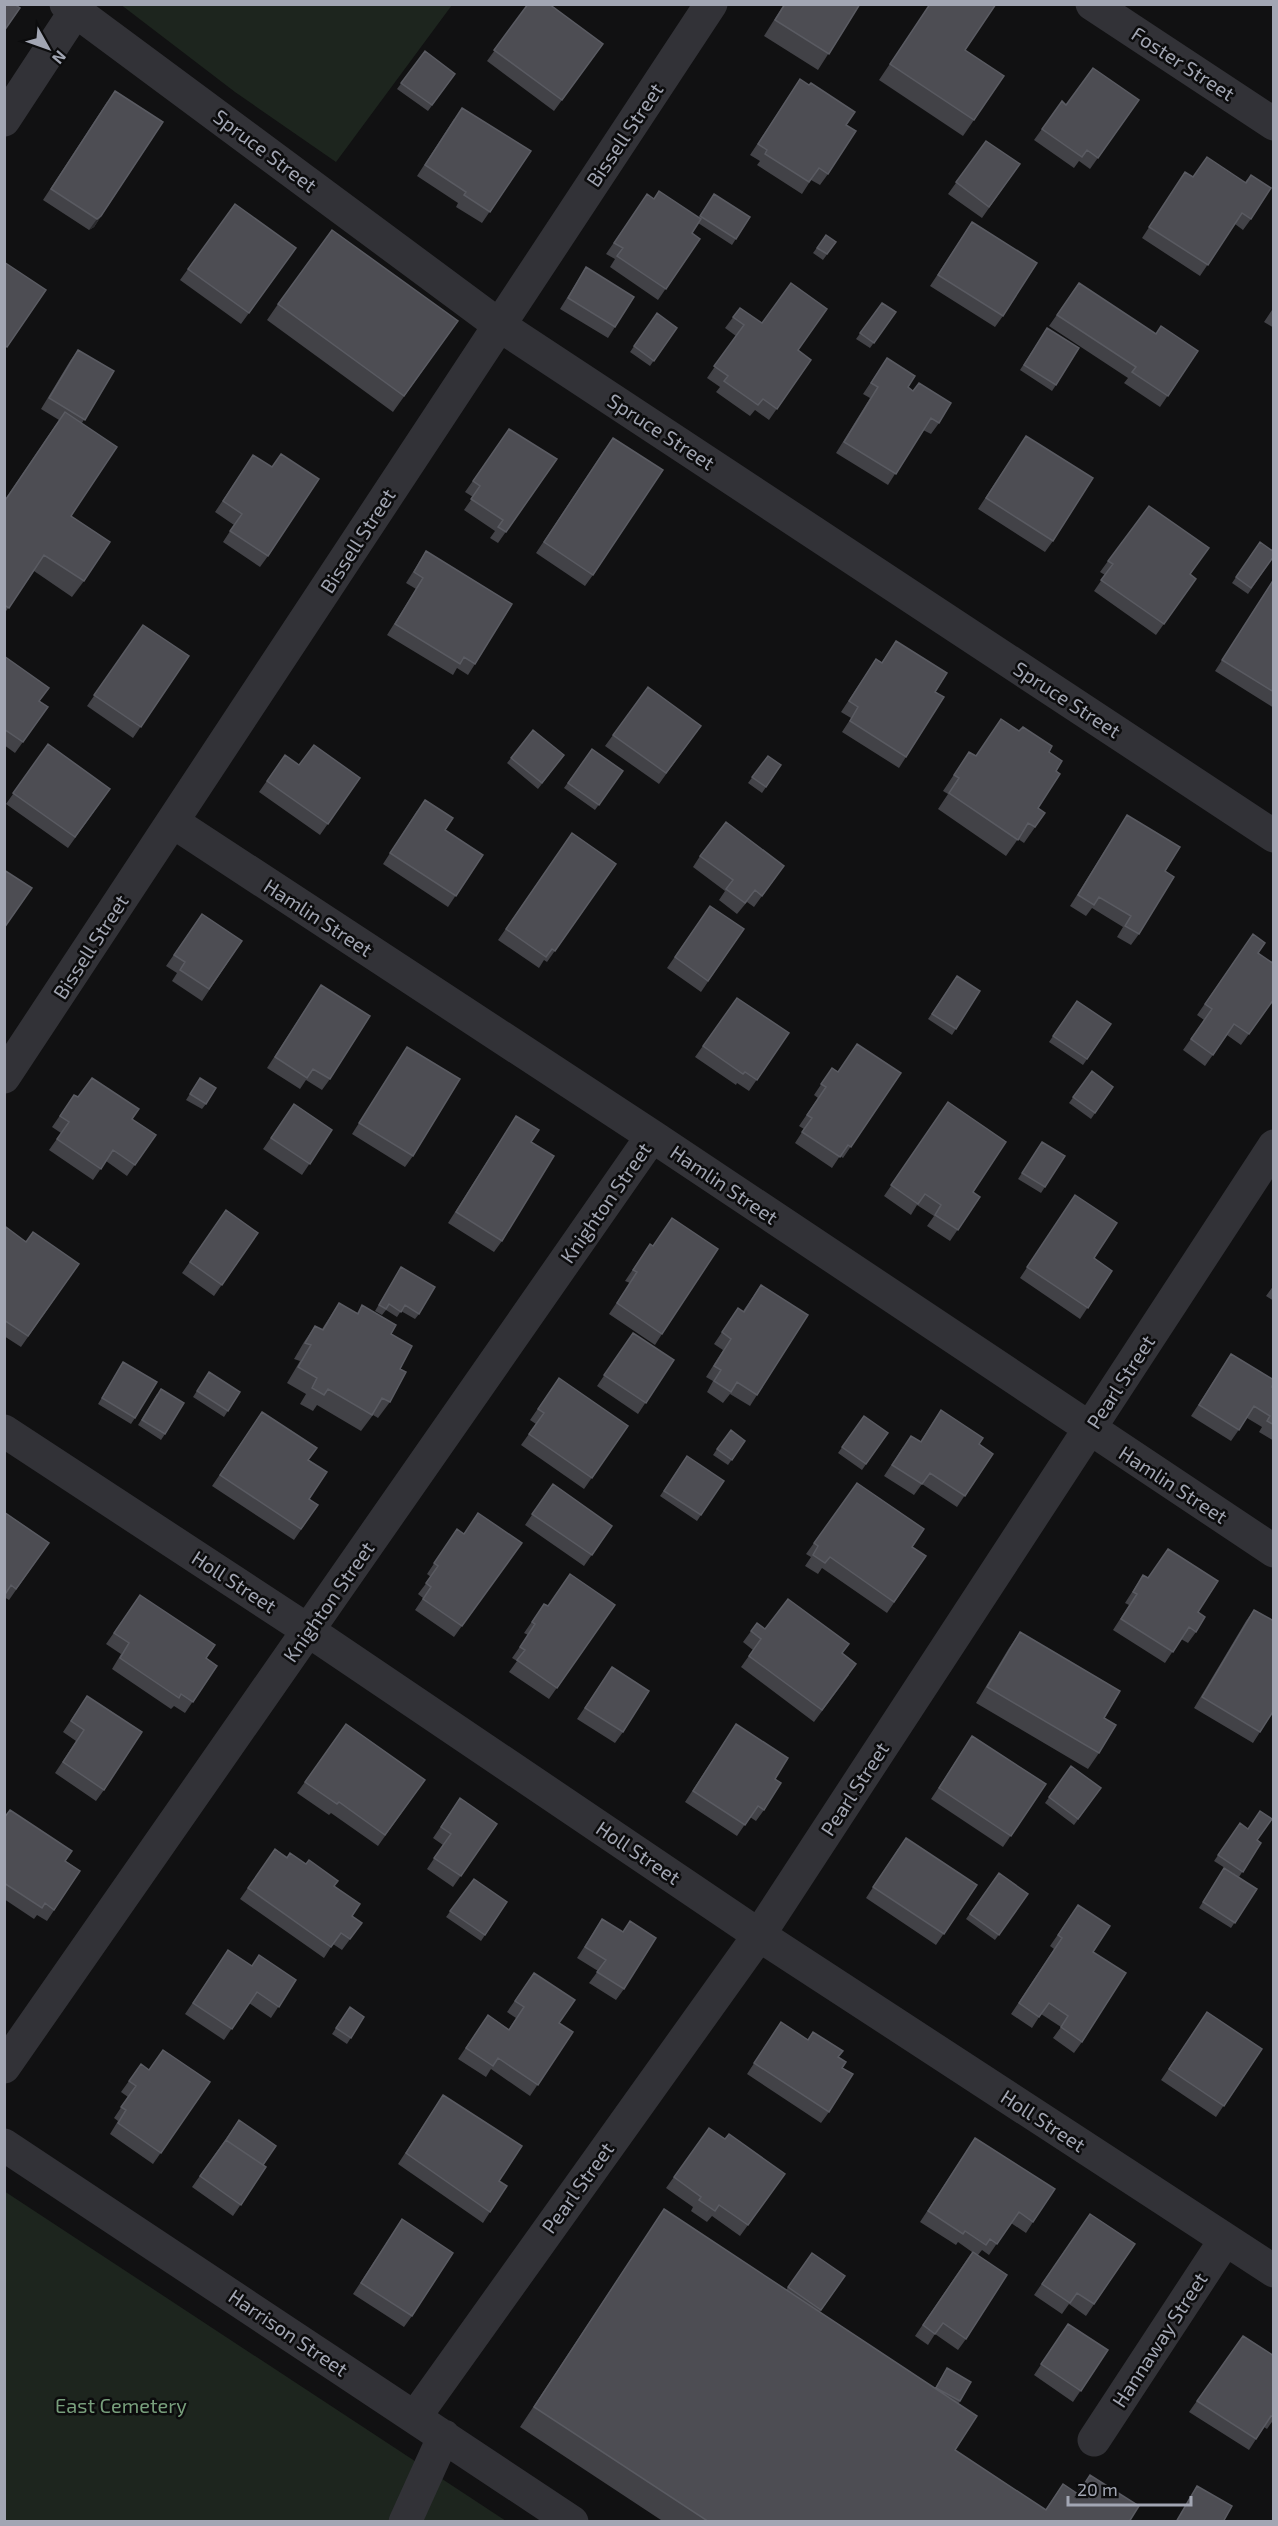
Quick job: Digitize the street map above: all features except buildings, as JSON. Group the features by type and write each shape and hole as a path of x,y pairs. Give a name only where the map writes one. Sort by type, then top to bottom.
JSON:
{"street":[{"name":"Bissell Street","path":"4,1077 711,4"},
{"name":"Foster Street","path":"1092,4 1274,124"},
{"name":"Spruce Street","path":"74,7 499,325 1274,836"},
{"path":"4,120 74,7"},
{"name":"Hamlin Street","path":"173,822 652,1136 1089,1430 1274,1551"},
{"name":"Knighton Street","path":"4,2067 652,1136"},
{"name":"Pearl Street","path":"415,2417 759,1935 1274,1146"},
{"name":"Holl Street","path":"4,1431 309,1631 759,1935 1274,2271"},
{"name":"Harrison Street","path":"4,2145 572,2522"},
{"name":"Hannaway Street","path":"1094,2440 1225,2240"},
{"path":"405,2522 444,2436"}],"green space":[{"path":"120,4 452,5 336,162 235,92"},
{"name":"East Cemetery","path":"4,2191 506,2521 5,2521"}]}
